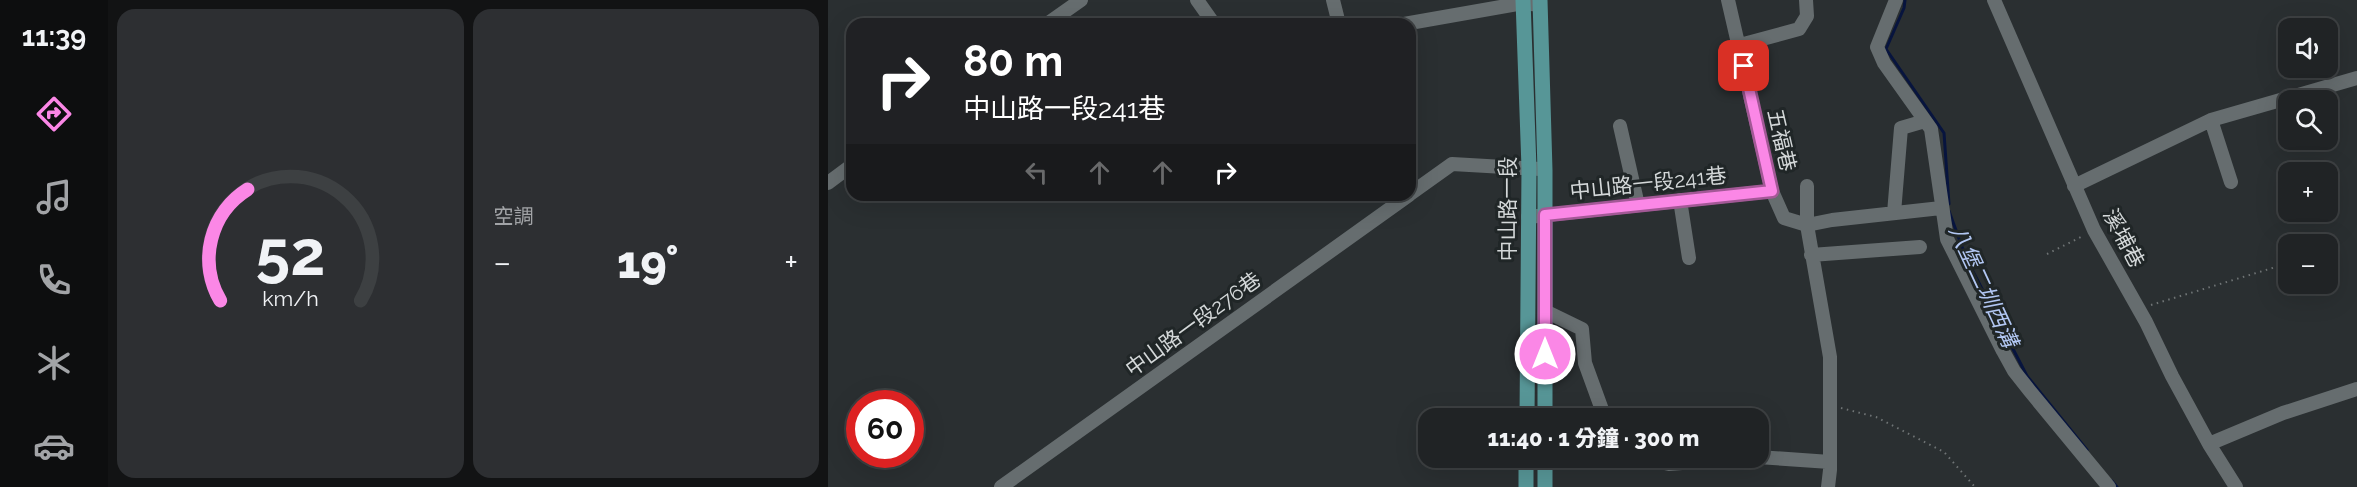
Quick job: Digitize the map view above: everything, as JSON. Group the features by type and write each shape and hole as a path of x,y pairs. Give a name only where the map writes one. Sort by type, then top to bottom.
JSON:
{"main road":[{"name":"中山路一段","path":"1523,2 1529,168 1527,408"},
{"name":"中山路一段","path":"1540,3 1545,170 1545,408"},
{"path":"1526,468 1526,487"},
{"path":"1545,468 1545,487"}],"street":[{"path":"1056,18 1081,0"},
{"path":"1197,0 1210,18"},
{"path":"1333,0 1338,18"},
{"name":"五福巷","path":"1728,0 1772,191 1784,218 1807,225"},
{"path":"1740,45 1799,29 1807,16 1806,0"},
{"path":"1896,0 1877,48 1884,63 1931,129 1947,239 2014,371 2109,487"},
{"name":"溪埔巷","path":"1994,0 2094,230 2209,444 2236,487"},
{"path":"1416,22 1523,2 1540,3"},
{"path":"2074,186 2211,120 2357,78"},
{"path":"2211,120 2231,182"},
{"path":"1894,213 1900,128 1925,121"},
{"path":"1620,126 1638,205"},
{"name":"中山路一段276巷","path":"1416,190 1452,164 1545,170"},
{"path":"828,183 846,170"},
{"path":"1807,186 1807,225 1811,255 1830,357 1828,487"},
{"name":"中山路一段241巷","path":"1528,217 1772,191"},
{"path":"1680,200 1689,258"},
{"name":"中山路一段276巷","path":"1001,487 1401,201"},
{"path":"1807,225 1832,220 1941,208"},
{"path":"1811,255 1920,247"},
{"path":"1545,311 1582,329 1586,363 1602,408"},
{"path":"2209,444 2283,413 2357,389"},
{"path":"1769,458 1830,462"}],"path":[{"path":"2047,254 2094,230"},
{"path":"2137,309 2278,266"},
{"path":"1830,405 1876,417 1944,452 1975,487"}],"waterway":[{"name":"八堡二圳西溝","path":"1905,0 1904,8 1886,49 1944,133 1949,204"},
{"name":"八堡二圳西溝","path":"1949,211 1966,258 2027,376 2087,450"},
{"name":"八堡二圳西溝","path":"2112,481 2117,487"}],"route":[{"path":"1545,354 1545,215 1772,191 1744,66"}]}
